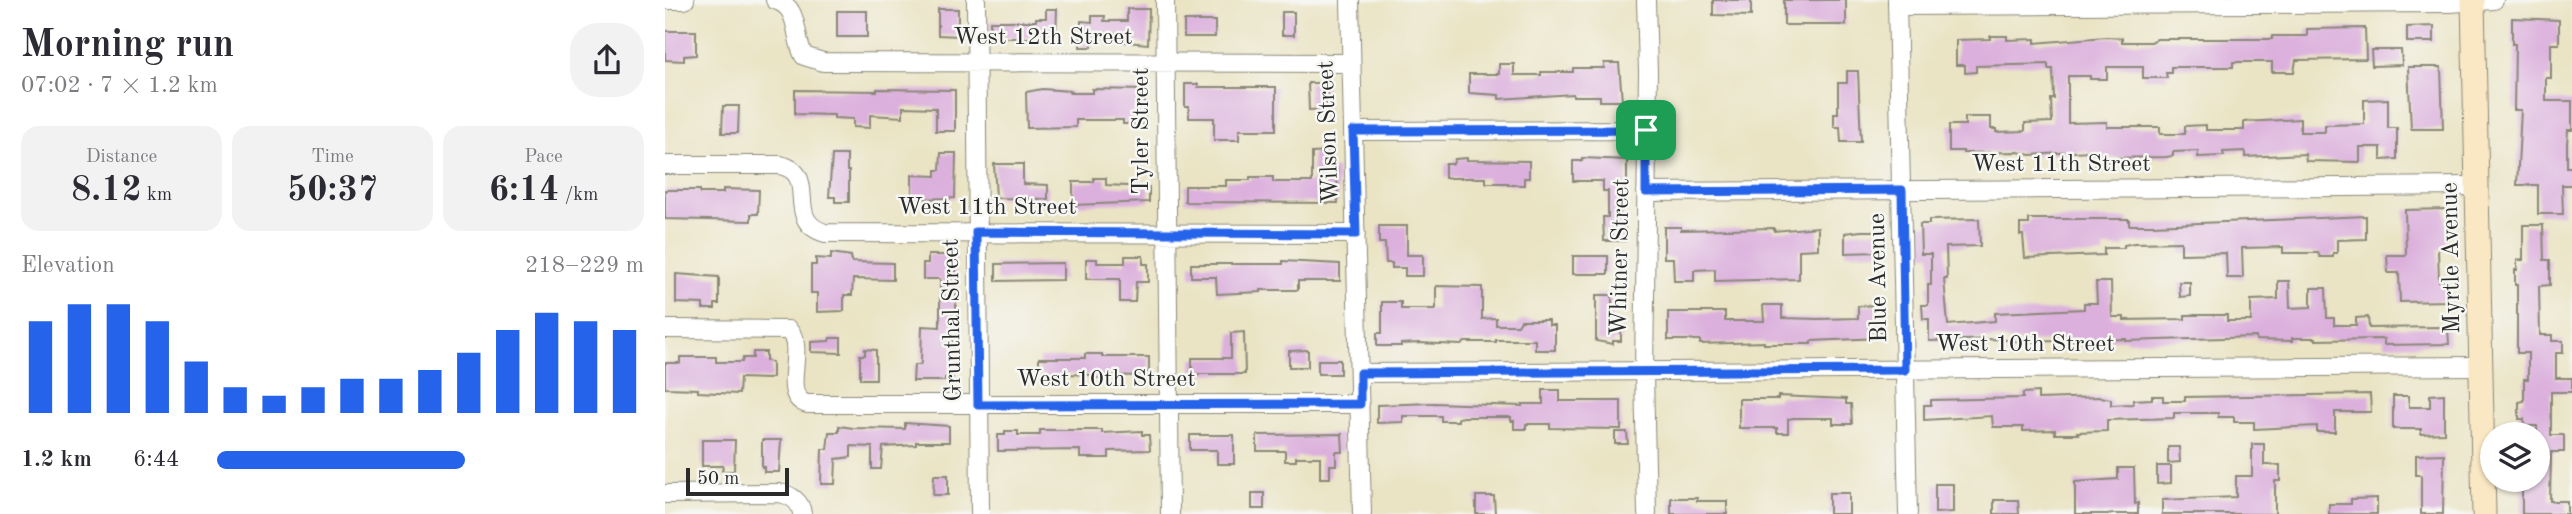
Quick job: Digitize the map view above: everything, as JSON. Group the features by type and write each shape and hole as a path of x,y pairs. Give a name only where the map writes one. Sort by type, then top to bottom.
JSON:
{"main road":[{"name":"Myrtle Avenue","path":"2480,1 2476,186 2484,514"}],"street":[{"path":"665,0 685,0"},
{"name":"West 12th Street","path":"775,0 787,5 792,12 799,47 804,56 813,61 1351,63"},
{"name":"Grunthal Street","path":"976,0 980,514"},
{"name":"Tyler Street","path":"1165,0 1170,514"},
{"name":"Wilson Street","path":"1350,0 1362,514"},
{"name":"Whitner Street","path":"1646,0 1648,72 1644,372 1647,514"},
{"path":"1897,3 2480,1"},
{"name":"Blue Avenue","path":"1897,3 1908,514"},
{"path":"1353,131 1646,130"},
{"name":"West 11th Street","path":"665,165 789,167 797,172 801,180 804,218 816,230 825,233 1356,234"},
{"name":"West 11th Street","path":"1646,192 2476,186"},
{"name":"West 10th Street","path":"665,329 788,330 795,341 794,393 802,403 1360,404"},
{"name":"West 10th Street","path":"1360,373 2480,366"},
{"path":"665,494 779,493 789,495 799,507"}],"building":[{"path":"1713,0 1751,0 1751,16 1713,15"},
{"path":"1784,0 1846,0 1846,25 1784,25"},
{"path":"938,9 958,9 958,36 938,35"},
{"path":"1046,9 1057,9 1056,38 990,38 990,21 1036,21 1036,18 1046,18"},
{"path":"1127,9 1149,9 1148,44 1115,41 1115,33 1093,33 1092,47 1080,47 1081,21 1092,22 1092,16 1105,16 1104,21 1127,21"},
{"path":"837,11 867,11 867,37 837,37"},
{"path":"1282,12 1294,12 1294,35 1282,35"},
{"path":"2512,18 2559,20 2559,44 2551,44 2551,78 2546,78 2546,101 2572,101 2572,130 2568,130 2567,167 2572,167 2572,185 2562,185 2563,214 2538,214 2538,185 2517,185 2521,110 2514,110 2515,44 2512,44"},
{"path":"1184,21 1215,21 1215,37 1184,37"},
{"path":"2434,26 2434,42 2407,42 2407,27"},
{"path":"2365,28 2366,59 2296,60 2294,72 2272,72 2272,62 2233,62 2233,67 2171,67 2171,73 2166,73 2167,78 2143,78 2143,67 2107,67 2107,79 2068,76 2068,123 2107,122 2107,127 2160,127 2160,134 2185,134 2185,126 2206,125 2206,130 2244,130 2244,122 2300,119 2300,132 2325,132 2325,125 2364,124 2364,100 2388,99 2388,128 2397,128 2397,159 2381,160 2381,147 2360,147 2360,162 2306,161 2305,154 2245,157 2245,151 2223,152 2224,156 2198,157 2198,151 2173,152 2173,156 2166,157 2107,158 2108,165 2095,165 2095,160 2088,160 2088,151 2031,155 2018,152 1949,151 1949,125 1965,125 1965,117 1991,117 1991,129 1996,129 1996,132 2025,131 2025,123 2052,122 2051,99 2054,99 2053,69 2048,69 2048,64 1976,66 1976,72 1965,73 1965,65 1956,65 1956,40 1990,39 1990,36 2007,36 2007,40 2035,39 2035,43 2106,37 2122,38 2122,42 2151,42 2157,39 2272,39 2272,36 2307,36 2307,29"},
{"path":"665,31 696,31 696,55 684,56 684,61 665,60"},
{"path":"2371,50 2401,50 2402,65 2372,66"},
{"path":"1604,63 1619,63 1622,101 1600,101 1600,96 1573,94 1499,99 1499,95 1469,93 1469,74 1499,74 1499,64 1514,64 1514,75 1541,75 1541,72 1573,72 1573,68 1604,68"},
{"path":"2408,67 2441,67 2443,129 2411,129"},
{"path":"1847,71 1858,71 1861,142 1841,142 1840,127 1834,127 1834,113 1838,113 1838,83 1847,83"},
{"path":"1308,83 1326,83 1327,109 1309,110"},
{"path":"1185,84 1198,84 1198,87 1276,87 1276,130 1239,130 1239,140 1214,140 1214,118 1189,118 1189,107 1185,107"},
{"path":"1042,89 1071,91 1070,93 1092,93 1092,89 1145,90 1145,124 1123,124 1123,120 1076,120 1076,127 1027,128 1026,92"},
{"path":"795,90 955,90 955,131 936,131 936,108 903,107 903,117 870,115 870,128 853,127 853,119 834,118 834,115 795,114"},
{"path":"723,106 739,106 738,133 722,133"},
{"path":"1329,152 1329,169 1337,169 1338,203 1185,202 1185,186 1226,186 1226,180 1250,180 1250,177 1273,177 1273,182 1312,182 1312,153"},
{"path":"941,153 956,153 955,198 912,199 912,175 936,176 936,170 940,170"},
{"path":"832,155 847,155 849,202 835,202 835,197 829,197"},
{"path":"1582,158 1627,160 1627,191 1620,191 1620,217 1625,217 1625,241 1604,241 1603,217 1608,217 1608,191 1603,191 1603,181 1573,181 1573,161 1582,161"},
{"path":"1455,159 1529,161 1529,178 1524,178 1524,185 1508,185 1486,183 1486,178 1445,178 1445,164 1453,164"},
{"path":"994,164 1023,164 1023,184 1048,185 1048,199 996,198"},
{"path":"1094,178 1106,178 1106,185 1149,187 1149,202 1073,205 1073,182 1094,182"},
{"path":"723,189 759,190 758,214 751,214 751,221 665,219 665,190 723,193"},
{"path":"2446,209 2447,249 2438,249 2439,281 2448,284 2448,301 2400,302 2399,273 2388,273 2387,255 2406,255 2405,210"},
{"path":"2366,216 2366,239 2337,240 2337,253 2333,253 2333,257 2320,257 2318,253 2283,253 2283,247 2242,248 2243,278 2227,278 2226,253 2181,254 2181,242 2134,243 2124,245 2124,248 2104,248 2104,255 2025,258 2023,235 2020,235 2020,224 2029,224 2029,219 2129,219 2129,225 2152,225"},
{"path":"1979,219 1980,246 1946,247 1947,279 1944,279 1948,325 1995,321 1995,313 2084,309 2084,303 2097,303 2096,282 2111,282 2112,317 2124,317 2124,320 2185,319 2185,315 2227,315 2227,321 2251,321 2251,300 2278,299 2278,281 2289,281 2290,308 2311,307 2311,288 2326,288 2327,318 2334,318 2334,325 2356,325 2356,318 2368,317 2369,328 2443,327 2448,328 2449,344 2384,345 2384,339 2292,338 2292,341 2256,340 2256,337 2126,341 1929,341 1929,319 1923,319 1922,305 1928,305 1931,254 1921,254 1920,224 1929,224 1929,220"},
{"path":"2523,225 2543,225 2544,260 2550,260 2550,285 2539,286 2540,335 2552,335 2552,341 2563,341 2563,353 2556,353 2556,378 2572,378 2572,392 2551,392 2551,435 2564,435 2564,452 2552,452 2551,455 2550,501 2567,501 2567,514 2522,514 2522,492 2550,492 2550,422 2524,422 2524,419 2519,419 2519,402 2524,401 2524,379 2528,379 2528,353 2517,353 2515,270 2517,260 2523,260"},
{"path":"1379,226 1407,226 1407,255 1423,255 1423,276 1405,276 1405,268 1392,268 1392,263 1386,263 1385,243 1379,243"},
{"path":"1664,227 1681,227 1681,230 1774,228 1774,231 1818,227 1818,249 1799,250 1799,279 1715,281 1715,269 1694,270 1694,281 1674,281 1673,258 1664,258"},
{"path":"1880,231 1880,252 1845,253 1845,233"},
{"path":"831,253 851,256 852,262 893,263 893,280 853,279 852,295 844,295 844,311 817,312 817,293 811,293 811,265 816,265 816,258 831,259"},
{"path":"928,255 956,255 956,314 952,314 953,378 945,378 945,381 913,381 914,365 920,365 921,362 922,326 940,327 940,279 923,279 923,263 928,263"},
{"path":"1125,256 1143,256 1143,264 1148,264 1148,282 1136,282 1135,302 1120,302 1120,279 1086,279 1086,259 1097,259 1097,263 1125,263"},
{"path":"1573,256 1608,256 1608,274 1573,274"},
{"path":"1283,261 1340,264 1340,281 1298,281 1298,290 1217,294 1216,277 1191,277 1191,264 1283,264"},
{"path":"1063,263 1063,280 996,281 996,264"},
{"path":"676,274 719,277 719,304 715,304 715,309 703,309 703,304 676,303"},
{"path":"2179,282 2190,282 2190,296 2180,297"},
{"path":"1436,286 1482,287 1482,319 1496,318 1496,325 1518,325 1521,320 1549,320 1549,325 1555,325 1555,350 1535,350 1535,340 1465,342 1461,345 1419,343 1377,346 1377,333 1382,333 1382,302 1401,302 1401,309 1436,309"},
{"path":"1596,295 1612,295 1612,324 1621,324 1621,341 1613,341 1613,344 1596,341"},
{"path":"1763,305 1782,305 1782,318 1818,319 1858,318 1858,306 1880,305 1881,338 1811,341 1811,344 1700,344 1700,340 1668,340 1668,312 1725,312 1725,321 1764,321"},
{"path":"1244,332 1245,374 1192,374 1192,358 1231,358 1231,333"},
{"path":"830,338 841,338 841,353 811,352 811,342 829,341"},
{"path":"865,349 876,350 876,379 860,379 860,355 865,355"},
{"path":"1308,350 1308,367 1289,367 1289,351"},
{"path":"753,352 766,352 766,361 772,362 772,377 740,378 739,394 665,388 665,363 680,363 680,357 716,357 716,362 742,362 743,358 753,358"},
{"path":"1085,354 1102,354 1102,357 1149,357 1149,372 1142,372 1142,376 1102,375 1102,378 1067,374 1061,375 1060,378 1045,378 1045,375 1039,375 1039,358 1085,358"},
{"path":"1318,360 1340,360 1340,374 1318,374"},
{"path":"1543,390 1560,390 1560,401 1621,401 1621,429 1550,428 1550,424 1526,424 1526,429 1514,429 1511,417 1464,417 1458,418 1458,421 1441,421 1441,416 1403,416 1403,422 1377,423 1377,405 1433,403 1522,406 1543,404"},
{"path":"2038,392 2038,399 2101,397 2111,399 2111,405 2133,404 2133,400 2152,399 2152,396 2163,396 2163,401 2185,401 2185,397 2370,394 2371,412 2335,412 2335,432 2317,432 2317,426 2254,429 2254,422 2234,422 2234,417 2218,417 2218,413 2174,413 2174,418 2107,420 2107,431 2077,432 2078,434 2055,434 2055,430 2023,431 2023,427 1993,427 1992,416 1924,420 1924,405 1931,405 1931,400 2023,398 2023,393"},
{"path":"2444,394 2444,433 2421,434 2421,429 2393,429 2393,396 2408,396 2409,407 2430,407 2430,395"},
{"path":"1778,396 1846,399 1846,404 1851,404 1852,424 1833,424 1833,418 1793,418 1788,419 1788,433 1777,433 1777,428 1739,428 1739,399 1778,399"},
{"path":"905,423 949,426 949,442 916,442 916,445 883,447 881,469 872,469 872,447 851,446 851,457 836,459 835,484 821,484 822,449 827,449 829,432 839,432 839,426 905,429"},
{"path":"1040,430 1102,430 1102,433 1142,431 1142,435 1149,435 1150,450 1109,451 1109,458 1080,458 1080,450 998,451 998,435 1005,435 1005,431 1018,431 1018,435 1040,435"},
{"path":"1615,432 1627,432 1628,444 1615,444"},
{"path":"1342,434 1343,452 1336,452 1336,465 1330,465 1330,478 1320,478 1320,457 1296,457 1296,461 1285,461 1285,451 1257,451 1257,435"},
{"path":"1190,435 1234,435 1234,464 1217,464 1217,450 1190,450"},
{"path":"702,440 735,440 734,471 722,471 723,466 702,466"},
{"path":"762,440 781,440 779,472 764,472"},
{"path":"2252,444 2264,444 2264,465 2280,465 2280,481 2275,481 2275,514 2162,514 2162,500 2236,497 2236,476 2252,476"},
{"path":"2168,447 2179,447 2180,462 2168,463"},
{"path":"2444,454 2443,514 2421,514 2421,475 2416,475 2416,455"},
{"path":"2157,466 2171,466 2171,483 2157,484"},
{"path":"2118,468 2134,468 2135,504 2138,503 2138,514 2075,514 2075,482 2118,479"},
{"path":"934,475 948,475 948,495 933,495"},
{"path":"1935,484 1953,484 1953,512 1935,513"},
{"path":"1252,493 1264,493 1264,509 1252,509"},
{"path":"1829,493 1849,493 1849,514 1829,514"},
{"path":"1476,496 1494,496 1495,514 1476,514"},
{"path":"1671,498 1727,501 1727,514 1671,514"},
{"path":"2377,498 2377,514 2329,514 2329,504 2351,504 2351,499"},
{"path":"1994,500 2018,500 2019,514 1994,514"}],"route":[{"path":"1646,130 1646,192 1902,190 1905,370 1360,373 1360,404 978,405 976,232 1356,234 1353,131 1646,130"}]}
